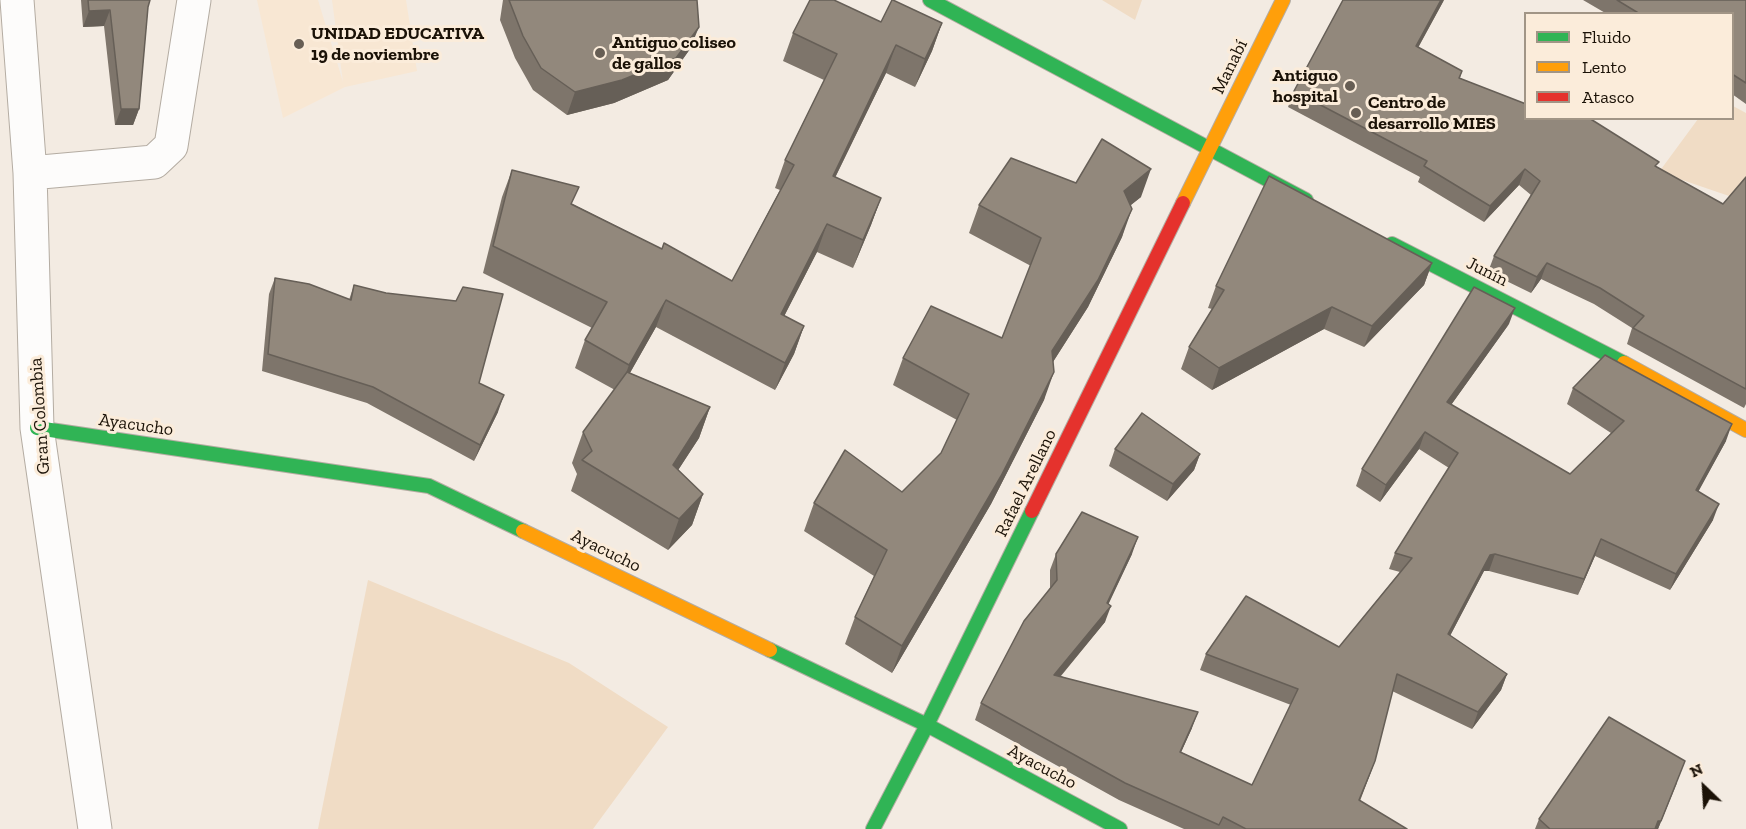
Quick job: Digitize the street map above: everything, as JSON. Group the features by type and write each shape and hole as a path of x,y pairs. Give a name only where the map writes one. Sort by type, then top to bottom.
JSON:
{"street":[{"name":"Gran Colombia","path":"17,0 30,173 37,428 95,829"},
{"path":"30,173 154,162 171,146 194,0"},
{"path":"930,0 1315,205"},
{"name":"Manabí","path":"1209,150 1283,0"},
{"name":"Rafael Arellano","path":"873,829 927,725 1209,150"},
{"name":"Junín","path":"1379,237 1581,340 1746,430"},
{"name":"Ayacucho","path":"37,428 429,486 927,725 1120,829"}],"shaded area":[{"path":"257,0 318,0 343,82 332,0 406,0 417,71 345,87 283,118"},
{"path":"1102,0 1142,0 1135,20"},
{"path":"1734,107 1746,113 1746,178 1732,197 1659,172 1697,120 1734,120"},
{"path":"368,580 569,663 668,727 593,829 318,829"}],"building":[{"path":"88,0 150,0 139,109 121,109 110,10 89,11"},
{"name":"Antiguo coliseo de gallos","path":"509,0 697,0 699,27 676,58 622,80 575,92 541,68 523,36"},
{"path":"810,0 834,0 881,22 893,0 942,23 925,59 896,45 833,176 881,198 863,240 827,224 781,314 804,326 785,363 666,300 629,365 585,340 607,302 493,246 512,170 579,187 571,204 662,249 664,243 732,281 794,165 785,160 837,54 793,33"},
{"path":"1343,0 1441,0 1416,46 1462,71 1459,78 1524,103 1524,120 1592,120 1659,162 1655,166 1723,204 1746,177 1746,389 1633,328 1644,316 1600,288 1547,263 1537,277 1494,256 1540,181 1525,169 1490,206 1424,166 1427,161 1294,91"},
{"path":"1617,0 1746,0 1746,83 1734,75 1734,12 1637,12"},
{"path":"1102,139 1151,169 1124,191 1132,209 1098,280 1052,351 1054,372 1001,476 902,646 855,617 887,550 814,503 845,450 902,492 941,453 969,394 903,358 931,306 1002,338 1041,238 979,205 1011,158 1076,183"},
{"path":"1269,176 1432,263 1372,326 1332,307 1219,368 1189,347 1224,290 1216,286"},
{"path":"275,278 309,284 351,300 354,285 386,293 456,301 463,287 503,294 479,383 504,395 480,445 373,387 268,354"},
{"path":"1474,287 1515,308 1447,402 1570,474 1624,421 1573,388 1605,355 1732,424 1696,490 1719,504 1676,574 1601,539 1584,579 1495,554 1490,555 1448,634 1507,674 1478,712 1397,674 1375,761 1359,800 1407,829 1246,829 1223,817 1219,825 1125,783 981,703 1024,621 1057,580 1056,554 1082,512 1138,537 1107,603 1111,606 1054,675 1198,712 1180,752 1252,785 1298,689 1206,654 1246,596 1339,647 1412,558 1395,553 1458,453 1425,432 1386,485 1362,469"},
{"path":"627,372 710,407 673,465 703,494 679,519 582,460 592,451 583,432"},
{"path":"1142,413 1200,454 1173,484 1115,449"},
{"path":"1609,717 1685,761 1661,821 1658,821 1655,829 1550,829 1539,819"}],"traffic: fast":[{"path":"930,0 1306,200"},
{"path":"1392,244 1624,363"},
{"path":"37,428 429,486 523,531"},
{"path":"873,829 1032,511"},
{"path":"770,650 927,725 1120,829"}],"traffic: slow":[{"path":"1183,203 1283,0"},
{"path":"1624,363 1746,430"},
{"path":"523,531 770,650"}],"traffic: jam":[{"path":"1032,511 1183,203"}],"place":[{"name":"UNIDAD EDUCATIVA 19 de noviembre","path":"299,44"},
{"name":"Antiguo coliseo de gallos","path":"600,53"},
{"name":"Antiguo hospital","path":"1350,86"},
{"name":"Centro de desarrollo MIES","path":"1356,113"}]}
